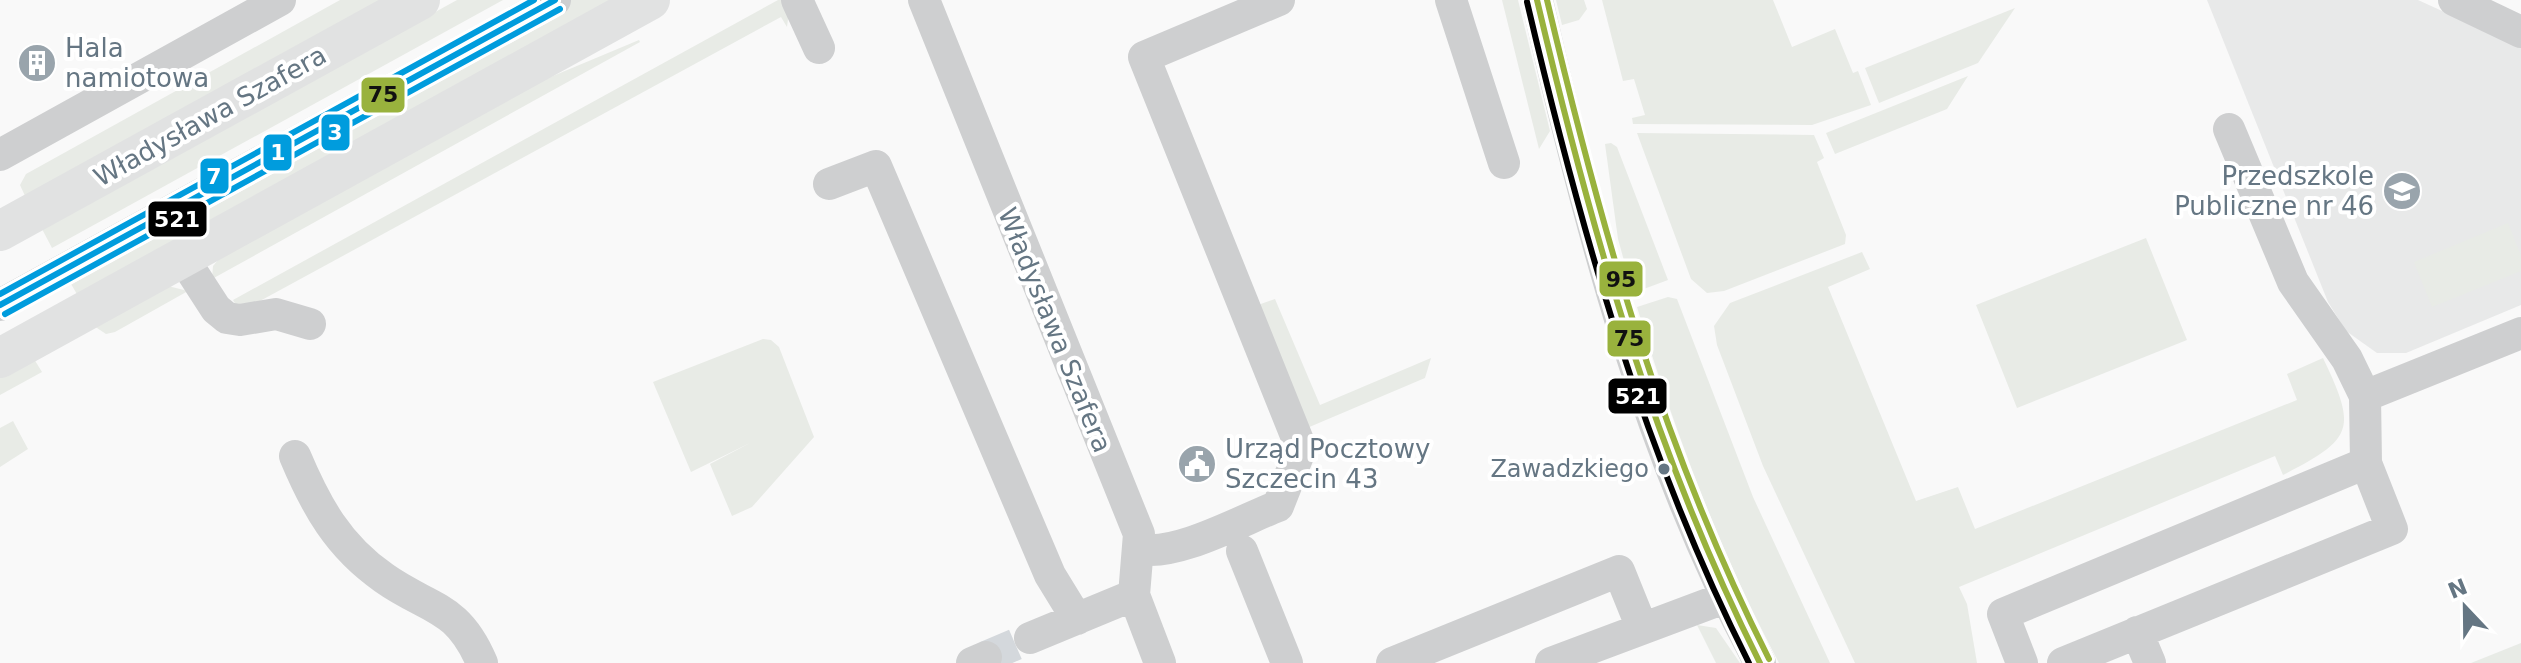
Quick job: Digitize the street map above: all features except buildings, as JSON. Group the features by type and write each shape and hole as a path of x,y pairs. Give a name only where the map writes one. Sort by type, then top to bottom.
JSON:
{"main road":[{"name":"Władysława Szafera","path":"0,231 420,0"},
{"path":"0,358 650,0"}],"street":[{"path":"0,155 280,0"},
{"path":"0,284 516,0"},
{"path":"0,305 555,0"},
{"path":"797,0 819,48"},
{"name":"Władysława Szafera","path":"924,0 1139,534 1134,595 1160,663"},
{"path":"1140,549 1153,552 1174,548 1278,506 1301,448 1144,57 1279,0"},
{"path":"1451,0 1504,163"},
{"path":"1537,0 1559,93 1637,368 1690,515 1760,663"},
{"path":"2454,0 2521,32"},
{"path":"2063,663 2392,529 2366,463 2365,396 2347,359 2293,282 2229,129"},
{"path":"829,184 876,166 1050,575 1077,619"},
{"path":"183,258 216,309 227,318 240,320 276,314 310,324"},
{"path":"2365,396 2521,333"},
{"path":"295,456 327,524 347,547 384,579 435,604 463,626 482,663"},
{"path":"2022,663 2003,614 2366,463"},
{"path":"1242,551 1287,663"},
{"path":"1392,663 1619,571 1642,628"},
{"path":"1030,638 1134,595"},
{"path":"1551,663 1727,597"},
{"path":"2137,632 2150,663"}],"shaded area":[{"path":"340,0 385,0 26,198 20,185 26,174"},
{"path":"457,0 503,0 52,248 42,229"},
{"path":"568,0 615,0 78,296 67,277"},
{"path":"778,0 784,0 789,11 787,27 781,17 240,312 233,300"},
{"path":"1502,0 1518,0 1550,131 1539,149"},
{"path":"1556,0 1584,0 1587,9 1579,20 1562,25"},
{"path":"1602,0 1773,0 1792,47 1835,29 1853,73 1858,71 1871,105 1812,125 1633,124 1632,118 1645,115 1634,79 1623,81"},
{"name":"Przedszkole Publiczne nr 46","path":"2207,0 2418,0 2521,47 2521,305 2406,353 2377,353 2346,331 2328,302"},
{"path":"2015,8 1978,63 1879,103 1865,68"},
{"path":"639,40 212,279 213,266 223,254 529,86"},
{"path":"1968,76 1947,109 1835,154 1826,133"},
{"path":"1637,133 1814,135 1824,158 1817,162 1846,235 1845,244 1724,291 1707,293 1691,279"},
{"path":"1611,143 1617,147 1668,280 1633,293 1618,239 1605,144"},
{"path":"2508,223 2521,256 2521,271 2432,307 2414,262"},
{"path":"2146,238 2187,340 2017,408 1976,305"},
{"path":"1862,252 1870,269 1828,287 1916,501 1958,487 1975,529 2297,400 2287,374 2323,358 2341,401 2344,417 2342,430 2324,452 2283,475 2275,456 1959,587 1967,604 1977,663 1855,663 1763,466 1717,345 1714,326 1730,303"},
{"path":"168,286 188,291 115,332 106,334 94,326"},
{"path":"1668,297 1677,299 1753,497 1830,663 1779,663 1717,533 1666,399 1637,307"},
{"path":"1275,299 1320,405 1431,358 1425,378 1307,428 1255,306"},
{"path":"763,339 771,340 779,347 814,437 752,507 732,516 710,464 750,443 691,472 653,382"},
{"path":"34,359 42,372 0,395 0,377"},
{"path":"13,421 28,449 0,467 0,428"},
{"path":"1697,625 1716,628 1740,663 1716,663"},
{"path":"2521,643 2521,663 2471,663"}],"tunnel":[{"path":"986,657 1030,638"}],"transit line":[{"name":"7","path":"0,294 534,0"},
{"name":"95","path":"0,294 534,0"},
{"name":"1","path":"0,305 555,0"},
{"name":"75","path":"0,305 555,0"},
{"name":"75","path":"1537,0 1603,255 1656,420 1687,501 1760,663"},
{"name":"95","path":"1547,0 1590,171 1638,336 1696,498 1769,659"},
{"name":"521","path":"1527,2 1570,172 1618,340 1677,503 1749,663"},
{"name":"3","path":"5,314 560,9"},
{"name":"521","path":"5,314 560,9"}],"place":[{"name":"Hala namiotowa","path":"37,63"},
{"name":"Przedszkole Publiczne nr 46","path":"2402,191"},
{"name":"Urząd Pocztowy Szczecin 43","path":"1197,464"},
{"name":"Zawadzkiego","path":"1664,469"}]}
